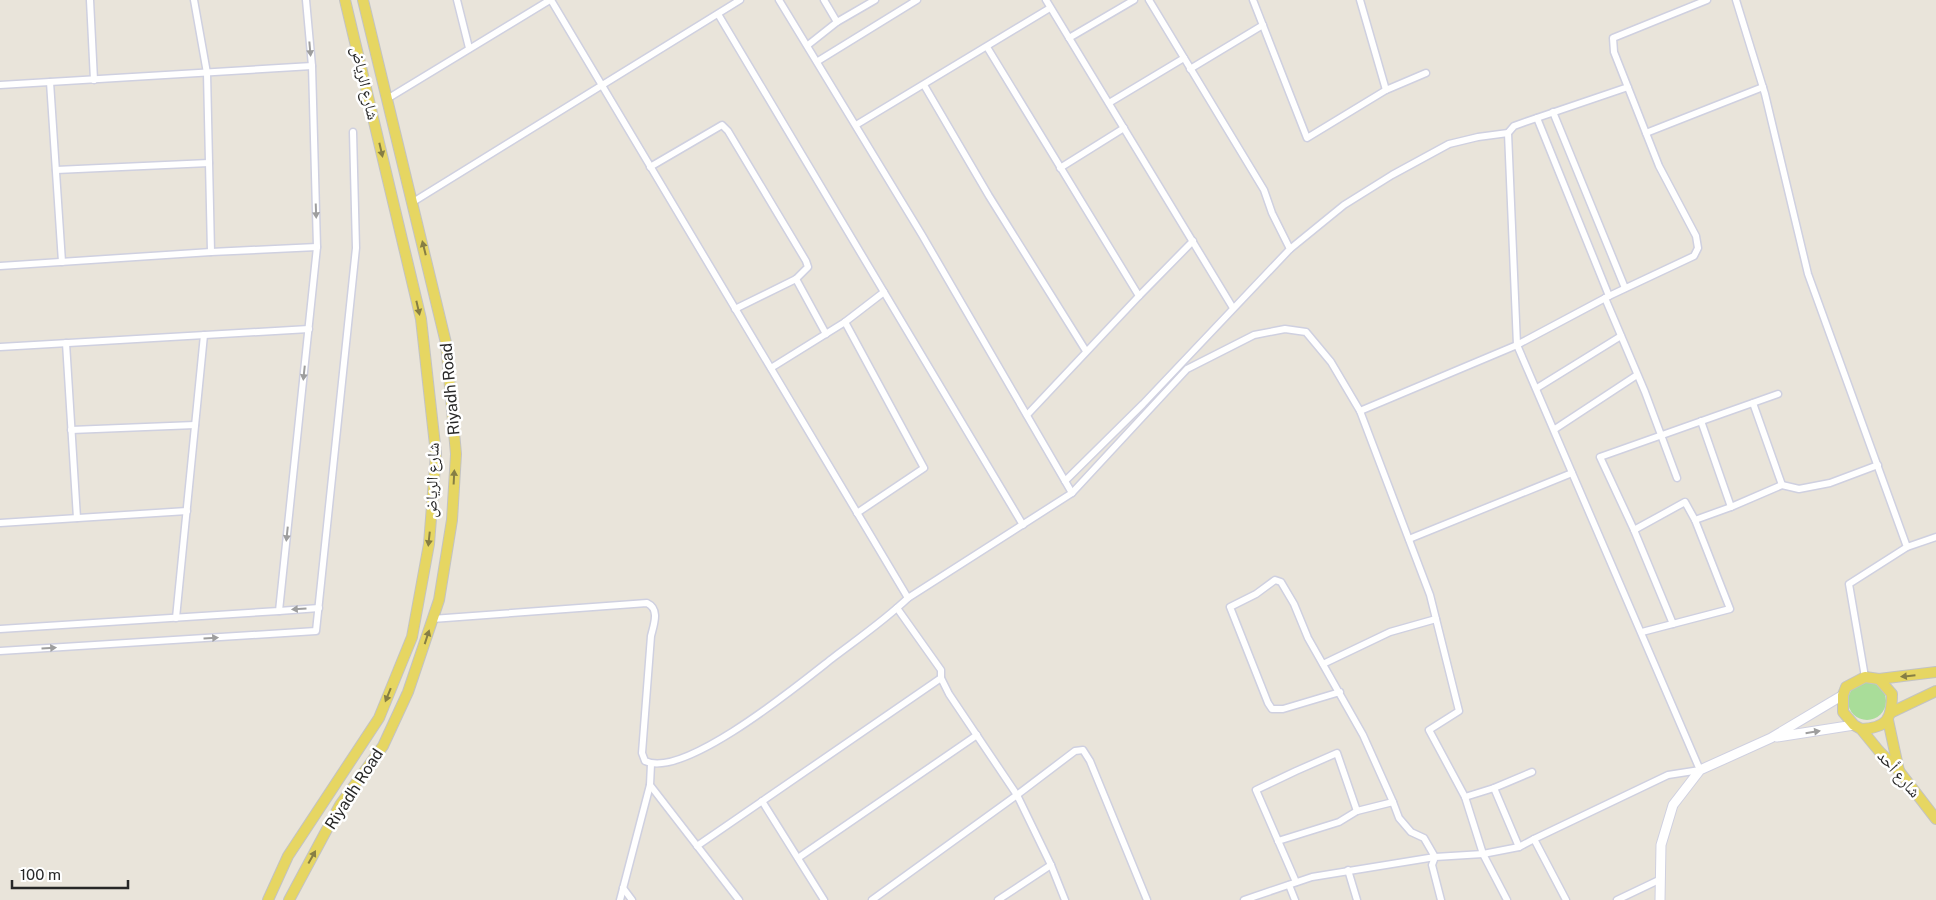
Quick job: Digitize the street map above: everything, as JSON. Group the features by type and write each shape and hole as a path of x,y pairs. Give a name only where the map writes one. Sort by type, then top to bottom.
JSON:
{"main road":[{"name":"شارع الرياض","path":"268,900 288,856 380,718 412,637 429,544 436,454 421,319 345,0"},
{"name":"Riyadh Road","path":"289,900 340,805 383,746 408,692 438,600 452,520 456,454 446,343 363,0"},
{"path":"1843,695 1846,687 1865,677 1879,679 1936,672"},
{"path":"1879,679 1892,694 1890,716 1899,771"},
{"name":"شارع أحد","path":"1857,727 1876,728 1890,716 1936,692"},
{"name":"شارع أحد","path":"1843,695 1843,712 1899,771 1936,819"}],"street":[{"path":"90,0 94,80"},
{"path":"194,0 207,73 211,252"},
{"path":"279,611 317,247 312,66 306,0"},
{"path":"457,0 469,48"},
{"path":"387,99 551,0 908,598"},
{"path":"413,202 740,0"},
{"path":"780,0 856,125 1072,493"},
{"path":"824,0 837,22"},
{"path":"808,45 837,22 875,0"},
{"path":"818,61 917,0"},
{"path":"1046,0 1233,308"},
{"path":"1069,38 1134,0"},
{"path":"1149,0 1264,190 1272,213 1290,249"},
{"path":"1253,0 1307,138 1386,90 1426,73"},
{"path":"1360,0 1386,90"},
{"path":"1360,411 1518,345 1607,297 1694,256 1698,248 1696,236 1659,166 1614,52 1613,38 1707,0"},
{"path":"1736,0 1763,87 1808,274 1907,547"},
{"path":"856,125 1050,8"},
{"path":"718,14 1023,525"},
{"path":"1190,69 1263,25"},
{"path":"986,47 1138,296"},
{"path":"1110,103 1184,58"},
{"path":"0,85 312,66"},
{"path":"50,82 62,262"},
{"path":"924,85 989,196 1086,351"},
{"path":"1628,87 1514,126 1508,133 1518,345 1700,770"},
{"path":"1646,133 1763,87"},
{"path":"1553,112 1626,288"},
{"path":"1537,118 1677,478"},
{"path":"650,167 722,125 728,131 806,261 808,267 796,279 735,309"},
{"path":"1060,168 1124,128"},
{"path":"0,651 316,631 356,248 353,132"},
{"path":"1065,480 1142,404 1290,249 1344,205 1392,175 1449,144 1478,136 1508,133"},
{"path":"56,170 209,164"},
{"path":"1026,415 1138,296 1193,241"},
{"path":"0,266 317,247"},
{"path":"796,279 826,334"},
{"path":"771,368 846,322 884,292"},
{"path":"846,322 924,468 857,513"},
{"path":"0,347 309,329"},
{"path":"432,619 647,603 652,605 655,619 651,636 642,753 645,761 651,764 679,760 717,741 771,706 908,598 1072,493 1187,369 1254,335 1285,329 1306,332 1331,362 1360,411 1430,595 1459,711 1429,730 1465,797 1483,854 1507,900"},
{"path":"176,618 204,335"},
{"path":"1537,388 1621,336"},
{"path":"66,343 77,518"},
{"path":"1554,428 1637,374"},
{"path":"1673,624 1634,530 1600,457 1778,394"},
{"path":"1753,403 1782,485"},
{"path":"1701,421 1731,507"},
{"path":"72,430 195,425"},
{"path":"1695,520 1782,485 1799,488 1830,483 1878,466"},
{"path":"1409,539 1572,474"},
{"path":"1634,530 1685,502 1695,520 1730,608 1642,632"},
{"path":"0,523 187,511"},
{"path":"1865,677 1849,584 1907,547 1936,537"},
{"path":"1340,692 1283,710 1272,709 1230,607 1256,594 1274,580 1281,582 1294,604 1308,638 1340,692 1363,735 1399,818 1411,832 1424,838 1435,857"},
{"path":"0,629 319,608"},
{"path":"897,608 941,670 941,678 949,694 1017,795 1051,865 1065,900"},
{"path":"1323,664 1390,632 1436,619"},
{"path":"697,846 941,678"},
{"path":"1244,900 1312,877 1348,870 1435,857 1483,854 1519,847 1668,775 1700,770 1772,738 1843,695"},
{"path":"1772,738 1857,727"},
{"path":"798,858 976,735"},
{"path":"872,900 1075,751 1083,750 1090,761 1147,900"},
{"path":"1295,900 1293,883 1278,841 1256,790 1296,770 1337,753 1357,811"},
{"path":"620,900 650,785 651,764"},
{"path":"1660,900 1661,845 1673,805 1700,770"},
{"path":"1465,797 1494,788 1532,772"},
{"path":"650,785 739,900"},
{"path":"1494,788 1519,847"},
{"path":"762,801 824,900"},
{"path":"1278,841 1339,822 1357,811 1393,802"},
{"path":"1534,840 1566,900"},
{"path":"1435,857 1432,865 1441,900"},
{"path":"998,900 1051,865"},
{"path":"1348,870 1357,900"},
{"path":"1617,900 1661,878"},
{"path":"623,888 632,900"}],"green space":[{"path":"1867,682 1880,688 1886,701 1880,714 1867,720 1854,714 1848,701 1854,688"}]}
